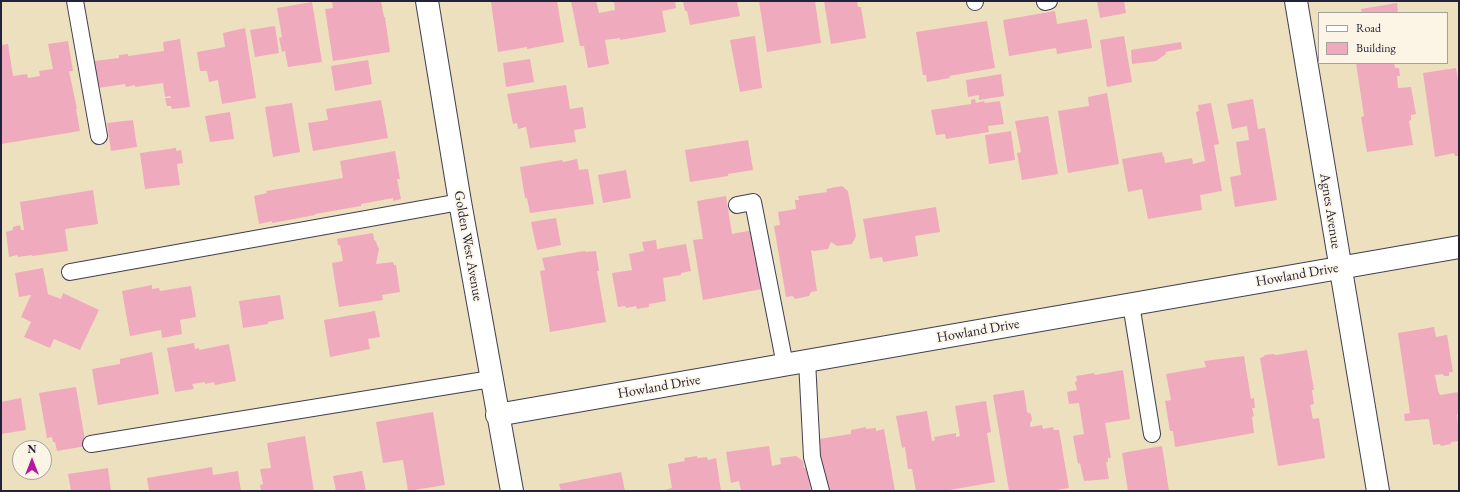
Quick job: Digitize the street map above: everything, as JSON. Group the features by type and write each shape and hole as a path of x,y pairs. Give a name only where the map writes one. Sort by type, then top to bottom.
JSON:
{"street":[{"name":"Golden West Avenue","path":"427,1 460,202 497,415 512,491"},
{"name":"Agnes Avenue","path":"1296,1 1378,491"},
{"name":"Howland Drive","path":"497,415 1459,247"}],"lane":[{"path":"75,1 99,136"},
{"path":"70,272 460,202"},
{"path":"737,205 753,202 785,365"},
{"path":"1131,304 1152,434"},
{"path":"807,361 812,457 821,491"},
{"path":"91,444 491,379"}],"building":[{"path":"332,1 381,1 390,52 333,61 325,9 333,8"},
{"path":"557,1 564,42 527,49 527,47 498,52 491,2"},
{"path":"571,1 596,1 599,13 615,10 614,1 675,1 676,8 662,11 666,32 620,40 620,38 605,40 609,64 588,68 584,46 580,46"},
{"path":"683,1 737,1 740,16 690,25"},
{"path":"759,1 815,1 821,43 767,52"},
{"path":"824,1 857,1 858,7 861,7 866,38 831,44"},
{"path":"1097,1 1124,1 1126,13 1100,18"},
{"path":"312,2 322,62 288,67 285,51 282,52 279,38 282,37 277,8"},
{"path":"1397,3 1398,12 1362,12 1361,9"},
{"path":"1055,11 1057,24 1087,19 1092,48 1057,54 1056,48 1009,56 1003,20"},
{"path":"987,21 995,68 949,76 950,78 927,82 926,75 923,75 916,32"},
{"path":"275,26 279,53 255,57 250,30"},
{"path":"245,28 256,98 222,104 218,80 209,82 207,71 200,71 197,52 225,47 223,33"},
{"path":"755,36 762,88 740,92 730,40"},
{"path":"1124,36 1132,82 1107,87 1100,40"},
{"path":"180,39 190,107 172,109 171,106 167,106 165,98 171,98 170,96 165,97 163,83 135,87 135,85 126,87 125,84 98,88 94,61 119,58 119,55 128,54 128,56 164,51 163,42"},
{"path":"68,41 73,71 69,71 80,131 1,144 1,45 8,44 13,76 27,74 28,78 40,76 39,71 53,69 48,44"},
{"path":"1181,42 1182,49 1165,52 1166,54 1156,61 1132,64 1131,50"},
{"path":"530,59 534,82 506,87 503,63"},
{"path":"368,60 372,84 335,91 331,66"},
{"path":"1356,64 1394,64 1395,68 1399,68 1400,76 1397,76 1398,88 1411,87 1416,114 1411,115 1411,120 1409,121 1413,145 1367,152 1361,117 1364,116"},
{"path":"1456,68 1459,87 1459,156 1455,156 1454,153 1435,157 1423,73"},
{"path":"1001,74 1004,96 979,100 979,95 968,97 966,80"},
{"path":"566,85 570,109 583,107 586,128 574,130 576,142 530,148 526,127 518,129 517,123 513,124 507,94"},
{"path":"1107,93 1119,164 1068,173 1058,111 1089,106 1088,97"},
{"path":"975,99 976,103 984,101 985,103 1000,101 1004,124 988,126 989,132 946,139 945,134 936,135 931,110 971,104 971,100"},
{"path":"1253,99 1258,129 1265,128 1277,200 1235,207 1230,177 1241,175 1236,142 1249,140 1247,126 1232,129 1227,104"},
{"path":"381,100 388,138 313,151 308,123 328,120 326,109"},
{"path":"292,103 300,152 273,157 265,107"},
{"path":"1211,103 1219,144 1214,145 1222,191 1200,195 1202,210 1148,219 1142,189 1128,192 1122,159 1162,152 1165,163 1192,158 1193,164 1205,161 1196,112 1199,111 1198,105"},
{"path":"230,112 234,139 210,142 205,116"},
{"path":"1048,116 1058,174 1022,180 1017,153 1021,152 1015,121"},
{"path":"133,120 137,147 111,151 107,123"},
{"path":"1011,131 1015,160 989,164 985,135"},
{"path":"748,140 753,170 728,174 728,176 690,182 685,150"},
{"path":"176,148 176,151 181,150 183,163 177,164 180,185 145,189 140,153"},
{"path":"395,151 400,179 397,179 401,199 393,201 393,198 315,215 259,224 254,196 267,193 266,191 343,178 340,161"},
{"path":"577,159 579,170 588,169 594,204 530,213 527,198 525,198 520,167"},
{"path":"626,170 631,198 603,203 598,175"},
{"path":"842,186 848,191 856,236 852,244 837,246 831,242 828,249 811,250 817,291 811,292 809,296 795,299 793,296 786,297 774,226 780,225 778,212 796,209 795,200 799,200 798,196 827,192 826,189"},
{"path":"93,190 98,224 65,229 68,251 32,256 18,257 17,255 9,257 6,232 13,230 13,227 20,225 21,230 24,230 20,202"},
{"path":"726,196 732,234 753,230 762,289 703,300 693,240 703,239 697,201"},
{"path":"936,207 940,232 915,236 918,256 883,262 882,257 870,259 863,219"},
{"path":"556,218 561,245 537,250 531,222"},
{"path":"373,233 374,240 379,249 376,264 393,262 394,265 396,265 400,292 382,295 383,300 339,307 332,263 343,261 340,245 338,245 337,239"},
{"path":"656,240 657,249 686,244 691,271 681,273 681,275 663,278 666,301 649,304 649,307 637,309 636,306 626,308 625,306 618,307 612,273 632,270 629,254 644,251 642,242"},
{"path":"585,251 596,251 599,271 597,271 606,322 550,332 540,271 545,270 542,258"},
{"path":"43,268 48,294 61,299 63,293 99,310 80,350 54,339 50,348 24,337 31,322 21,317 31,295 19,297 15,273"},
{"path":"152,285 152,289 159,288 160,291 191,286 196,317 180,320 182,334 162,338 161,330 130,336 122,291"},
{"path":"280,295 284,319 268,322 268,324 243,328 239,301"},
{"path":"375,311 380,337 368,339 370,349 330,357 324,320"},
{"path":"1434,327 1436,337 1447,335 1453,372 1449,372 1449,376 1444,376 1443,374 1435,375 1438,391 1440,395 1459,392 1459,414 1457,414 1459,424 1459,441 1441,446 1440,444 1433,445 1429,419 1405,421 1404,414 1410,413 1398,333"},
{"path":"194,343 195,349 199,348 199,350 229,344 236,381 215,385 214,382 192,384 194,389 175,392 167,348"},
{"path":"1307,350 1314,390 1312,390 1314,404 1310,405 1313,419 1319,418 1325,458 1278,466 1260,358 1265,355 1276,355"},
{"path":"152,352 159,394 98,405 92,369 120,364 120,359"},
{"path":"1244,356 1251,399 1254,398 1255,408 1252,408 1254,416 1252,417 1254,433 1175,447 1173,431 1170,431 1165,401 1171,400 1166,374 1206,367 1204,361"},
{"path":"1123,370 1130,419 1105,423 1111,458 1108,458 1108,462 1106,462 1109,479 1084,481 1080,463 1078,464 1073,436 1084,434 1079,403 1069,404 1067,392 1077,390 1075,382 1077,381 1076,376 1094,373 1095,375"},
{"path":"76,387 86,446 57,451 52,437 47,438 39,393"},
{"path":"1024,390 1027,412 1031,414 1032,420 1030,427 1042,425 1043,429 1053,427 1054,430 1059,430 1069,488 1050,491 1009,491 993,395"},
{"path":"21,398 26,430 1,434 1,402"},
{"path":"986,401 991,432 987,433 995,482 944,491 916,491 912,469 908,469 905,447 902,448 896,416 927,411 932,441 935,440 934,437 956,433 956,437 960,436 955,406"},
{"path":"433,412 445,485 408,491 403,460 383,463 376,422"},
{"path":"866,427 866,429 876,428 876,431 884,429 895,491 828,491 812,440 851,434 851,430"},
{"path":"305,436 314,491 261,491 260,485 263,484 260,469 271,468 267,443"},
{"path":"769,446 772,466 781,464 780,458 796,456 803,461 804,468 807,467 811,491 741,491 739,481 731,483 726,452"},
{"path":"1162,446 1169,491 1128,491 1122,453"},
{"path":"697,456 697,458 707,457 708,460 716,458 721,491 661,491 672,488 668,464 685,461 684,458"},
{"path":"212,467 213,475 238,471 241,491 149,491 147,478"},
{"path":"108,468 111,491 71,491 68,474"},
{"path":"362,471 366,491 336,491 333,476"},
{"path":"621,472 625,491 561,491 559,484"}]}
